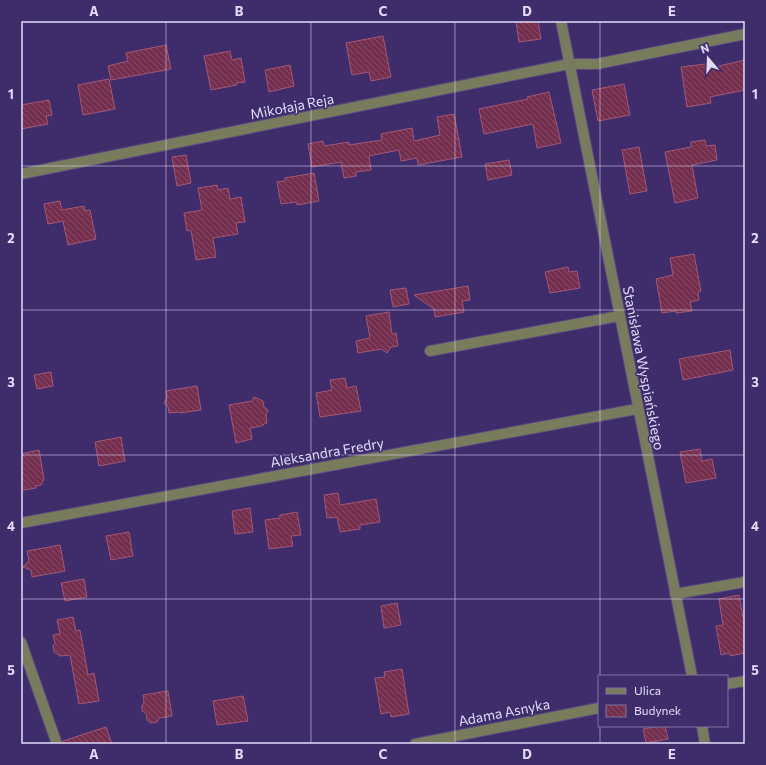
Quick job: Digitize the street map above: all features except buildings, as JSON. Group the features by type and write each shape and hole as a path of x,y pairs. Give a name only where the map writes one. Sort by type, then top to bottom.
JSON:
{"street":[{"name":"Stanisława Wyspiańskiego","path":"561,21 692,675"},
{"name":"Mikołaja Reja","path":"21,174 569,64 597,64 745,34"},
{"path":"430,351 619,316"},
{"name":"Aleksandra Fredry","path":"21,523 638,409"},
{"path":"675,594 745,582"},
{"path":"21,642 57,744"},
{"path":"728,684 745,681"},
{"name":"Adama Asnyka","path":"414,744 598,708"},
{"path":"702,727 705,744"}]}
